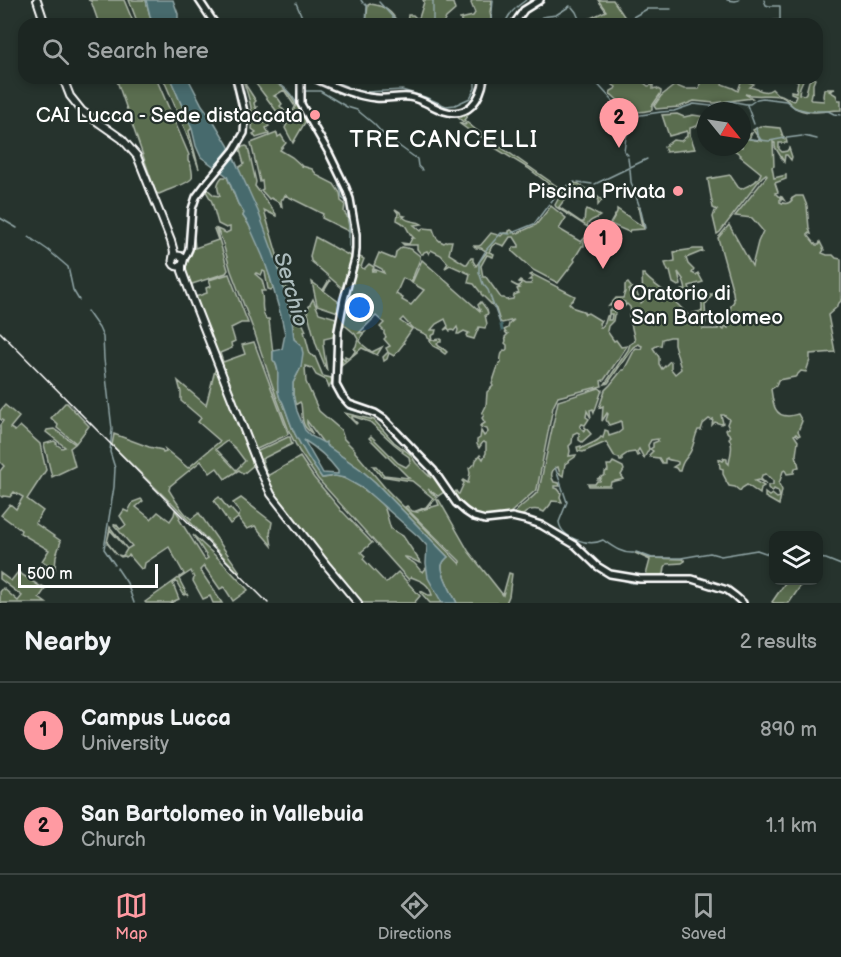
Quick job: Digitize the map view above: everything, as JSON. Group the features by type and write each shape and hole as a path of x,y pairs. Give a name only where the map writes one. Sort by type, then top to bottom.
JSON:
{"main road":[{"path":"37,0 43,18"},
{"path":"199,0 211,18"},
{"path":"518,18 524,10 540,0"},
{"path":"66,84 73,101 85,114 122,139 135,153 270,491 358,603"},
{"path":"179,260 189,248 192,207 196,197 234,150 245,130 245,116 237,84"},
{"path":"302,84 300,98 303,110 329,153 346,188 356,234 356,254 338,331 336,385 345,400 351,405 384,419 434,471 456,503 474,517 485,520 512,517 529,521 541,525 575,545 597,567 606,572 636,579 692,579 727,590 743,603"},
{"path":"329,84 350,93 380,98 421,100 444,111 454,112 467,109 476,102 483,84"}],"green space":[{"path":"88,0 124,0 132,18 97,18 91,1"},
{"path":"129,0 146,0 150,18 136,18"},
{"path":"423,0 446,0 447,3 453,3 455,10 446,18 419,18"},
{"path":"472,0 492,0 491,18 464,18 473,16 475,13"},
{"path":"598,0 613,0 625,18 591,18 606,11"},
{"path":"368,5 379,6 387,10 394,18 367,18"},
{"path":"118,84 159,84 189,155 192,178 182,185 159,194 156,193"},
{"path":"166,84 173,84 192,128 189,131 199,169"},
{"path":"244,84 256,101 255,107 264,123 267,122 269,126 266,128 269,134 256,138 253,134 256,132 252,129 251,106"},
{"path":"256,84 278,84 283,87 291,97 294,105 284,90 274,96 278,98 282,104 280,106 289,116 284,124 283,116 281,117"},
{"path":"700,84 722,84 738,91 740,84 754,84 750,87 764,91 772,89 777,94 794,101 796,95 791,91 796,92 797,84 801,84 799,94 804,95 808,84 813,84 811,100 824,101 824,89 835,89 829,91 841,100 841,110 805,111 775,95 745,94 752,98 722,102 694,101 679,107 656,109 654,106 661,96 675,85 684,89 699,89"},
{"path":"613,85 653,85 653,89 656,88 661,93 652,106 652,110 634,112 610,94 616,87"},
{"path":"299,102 307,119 293,143 285,128"},
{"path":"468,115 464,120 475,129 561,189 574,183 579,184 602,200 598,205 598,200 589,193 583,199 581,196 584,190 575,186 570,192 566,190 562,194 565,199 559,207 581,222 584,222 587,209 600,216 587,226 594,231 556,207 561,194 558,191 528,168 460,124 466,124 456,116"},
{"path":"662,115 697,116 697,126 690,128 695,149 666,152 664,147 673,140 681,141 687,136 687,131 669,136"},
{"path":"760,126 780,128 787,143 779,143 779,149 782,152 789,148 792,157 791,160 785,155 784,162 773,142 774,178 786,175 786,179 775,183 778,192 775,193 782,197 784,200 780,198 780,202 784,204 789,203 796,196 803,196 807,206 811,234 808,233 808,235 816,245 820,242 824,250 822,253 841,259 841,301 828,315 835,352 810,354 806,372 801,371 795,377 778,380 776,386 771,389 777,411 788,416 798,414 802,421 798,431 800,435 794,435 798,441 796,455 799,467 795,468 794,473 787,474 785,470 783,471 779,484 782,490 779,505 765,497 765,493 769,496 772,494 777,498 780,497 778,491 774,489 772,492 768,488 768,485 773,485 773,481 766,474 762,475 761,479 766,484 759,480 755,481 764,486 760,494 747,485 740,491 729,486 723,469 720,468 719,459 723,461 723,458 727,459 729,464 731,444 729,438 731,436 726,429 729,428 727,424 729,419 724,415 721,415 723,423 715,422 712,425 713,419 709,419 703,424 701,430 698,430 680,471 673,467 678,464 677,461 667,458 665,463 662,463 659,458 650,457 653,451 650,449 658,439 651,440 644,458 639,449 637,452 639,455 637,456 635,452 628,453 622,457 622,461 615,457 606,442 583,452 578,451 577,447 581,446 581,449 603,438 605,430 608,431 609,436 622,430 621,421 609,425 606,420 607,413 602,421 603,406 599,408 605,390 624,370 635,349 641,349 642,346 638,344 633,347 605,384 630,344 635,341 629,315 631,314 630,307 627,304 625,306 625,302 617,300 616,305 609,306 616,298 623,298 625,285 628,283 632,288 629,292 632,293 635,289 641,303 643,301 642,274 644,274 691,318 695,318 693,313 702,312 702,294 713,294 705,305 706,322 703,329 718,329 718,326 724,330 725,326 728,328 730,321 726,322 734,301 733,292 718,238 729,225 752,266 763,231 752,218 735,216 767,176 766,174 762,177 717,234 713,217 717,210 713,208 708,179 730,175 741,189 753,183 761,173 740,156 751,156 751,139 761,141 753,130","holes":["670,337 674,337 681,369 675,374 671,369 670,361 662,369 659,357 653,348 661,346 662,339"]},
{"path":"277,133 278,137 281,135 286,143 280,150 302,166 312,169 318,176 334,184 340,193 341,201 345,204 344,212 350,232 322,218 323,214 285,195 281,199 281,207 280,203 269,199 261,190 263,189 262,181 260,182 251,143"},
{"path":"246,146 256,182 255,186 276,214 276,216 264,210 289,295 306,331 304,331 310,354 315,357 323,376 331,378 332,381 329,388 326,380 316,375 312,368 305,366 306,382 319,411 341,430 344,439 387,490 460,564 460,561 405,507 417,512 416,511 426,507 433,498 412,481 381,476 373,466 376,466 384,475 409,478 369,438 371,436 398,463 406,467 410,463 409,457 370,422 352,416 356,424 345,413 374,420 394,442 410,454 431,478 429,473 432,472 439,479 444,492 438,496 428,489 437,498 426,508 418,511 439,505 437,500 439,500 469,552 503,595 509,573 512,574 506,603 457,603 442,569 443,562 448,557 375,482 324,444 307,421 312,433 306,427 301,404 300,402 295,405 293,394 293,383 301,367 292,320 277,263 238,168 244,164 240,150"},
{"path":"222,177 227,177 244,213 243,216 257,241 271,279 273,288 271,290 268,289 265,272 263,271 261,275 255,274 262,280 265,291 261,291 263,311 266,319 269,319 280,399 298,440 322,478 336,476 348,480 380,503 385,509 391,529 403,536 421,563 405,557 423,572 427,567 442,603 430,603 421,593 421,591 432,595 427,586 411,577 409,580 318,479 299,451 276,396 217,229 226,233 230,231 230,227 226,228 218,224 212,202 206,191 207,189 214,195 220,196 218,186"},
{"path":"551,206 566,218 559,229 581,242 590,232 591,234 584,242 575,261 558,283 533,270 512,251 514,247 519,247 514,237 510,237 504,246 496,243 492,246 489,252 494,254 493,257 487,255 481,266 483,277 486,277 501,298 506,300 513,299 514,295 519,293 517,289 520,288 511,283 517,286 520,286 520,281 531,284 532,280 529,280 533,277 530,275 532,274 575,296 569,303 574,308 601,321 600,327 605,323 607,316 609,315 608,320 611,320 612,314 609,314 609,310 614,310 616,313 607,331 621,347 627,346 604,380 601,381 602,386 558,397 553,407 537,489 510,513 490,518 476,516 452,496 456,491 459,494 463,480 468,483 469,468 475,464 480,455 483,459 486,453 486,443 483,442 479,448 477,444 481,431 484,436 488,432 480,426 485,423 482,414 486,406 487,392 493,386 501,362 501,354 507,349 505,337 508,334 504,330 514,320 500,322 496,309 474,284 468,282 470,274 450,265 445,268 448,263 441,255 431,250 429,254 427,251 421,254 417,245 404,245 402,243 409,244 414,238 404,224 397,220 398,213 395,209 405,216 403,217 405,219 422,224 414,225 421,231 423,228 433,229 439,241 444,243 452,241 449,254 465,264 473,258 476,266 487,252 474,246 481,245 491,233 501,236 511,230 516,234 536,225"},
{"path":"638,207 644,229 629,232 610,224 617,209 642,226"},
{"path":"214,229 216,229 228,270 226,273 192,284 195,300 183,270 194,238 195,248 218,240"},
{"path":"315,237 352,257 342,288 311,261 310,256"},
{"path":"402,247 411,249 420,256 420,259 411,282 403,278 396,294 403,298 402,300 411,305 424,290 412,283 422,260 481,312 478,305 481,302 488,314 485,315 487,324 485,328 479,327 474,339 467,337 469,333 464,331 457,334 457,327 454,331 448,328 444,330 448,326 445,319 436,324 431,330 436,330 431,336 432,340 441,339 441,342 437,344 447,352 445,354 433,346 427,335 412,328 403,318 400,321 412,329 394,356 389,353 384,361 383,357 388,352 386,348 390,346 384,339 386,337 384,331 380,327 384,323 376,316 359,333 365,332 360,341 372,352 382,347 377,355 362,348 339,367 342,363 338,361 341,356 345,360 345,356 351,357 356,350 354,349 358,339 341,322 346,295 349,294 348,290 358,256 364,259 361,267 364,269 369,264 374,267 372,271 375,271 374,269 384,273 382,269 374,265 379,253 394,259 396,252"},
{"path":"694,249 703,251 686,258 694,270 692,273 696,275 698,273 703,282 689,286 691,293 682,292 686,290 683,279 678,272 681,285 673,283 665,263 675,261 674,252"},
{"path":"229,274 248,323 241,323 231,328 235,341 231,343 232,348 220,353 223,362 245,354 242,345 254,342 288,433 257,449 258,461 195,297 207,293 206,288 211,286 209,280"},
{"path":"329,280 324,291 339,302 338,312 317,305 312,282 323,290"},
{"path":"313,299 319,313 336,318 333,337 324,339 327,371 316,344 307,310"},
{"path":"215,370 220,372 256,463 243,474 239,470 225,479 217,468 210,473 201,461 170,486 169,490 191,519 199,513 240,574 112,445 114,434 162,450 163,453 166,452 165,449 188,468 220,441 198,422 201,418 181,401 178,381 206,405","holes":["227,441 245,461 236,470 216,449"]},
{"path":"599,388 602,390 594,413 593,409 590,410 591,418 587,411 586,417 589,419 585,425 582,424 580,427 584,431 585,427 591,434 582,442 579,440 579,433 573,434 569,456 576,455 575,457 565,464 563,476 558,467 552,473 554,482 559,483 560,486 554,486 554,488 561,493 562,502 552,501 544,512 533,510 523,515 514,514 539,490 558,401"},
{"path":"65,403 89,426 76,443 57,428 58,425 51,418"},
{"path":"5,405 19,417 10,428 15,431 20,426 40,444 46,470 27,499 43,511 35,523 61,541 55,569 42,561 49,550 20,533 21,530 1,515 10,504 16,509 23,497 14,492 10,497 0,495 0,471 4,466 0,462 0,425 3,421 0,419 0,411"},
{"path":"54,429 75,444 70,448 75,466 52,477 44,444 54,441 62,448 65,447 46,432"},
{"path":"288,437 292,444 262,459 267,474 269,475 300,457 341,511 372,543 361,552 365,556 363,559 386,583 398,572 420,596 414,603 360,603 274,496 259,461 258,451"},
{"path":"613,462 623,467 621,475 624,479 611,482 610,486 589,486 588,484 600,481 601,479 597,479 605,475 608,471 607,465"},
{"path":"219,497 238,517 240,513 233,503 241,498 272,522 270,534 272,546 255,526 247,529 238,518 230,524 214,501"},
{"path":"141,499 143,501 136,507 151,519 158,512 170,521 175,510 205,560 208,558 193,535 248,590 233,601 224,587 220,589 204,566 200,570 222,603 213,603 210,596 203,599 193,581 191,571 179,579 188,596 184,595 176,581 173,584 179,599 172,603 146,603 184,574 169,547 145,563 144,568 141,569 129,555 121,557 118,555 122,556 132,546 114,525 116,524 120,529 126,525 120,516 124,510 128,512 133,502"},
{"path":"110,527 127,549 110,530 108,539"},
{"path":"635,553 649,558 683,559 685,561 667,564 664,574 660,576 646,575 650,560"},
{"path":"18,572 46,588 39,598 46,603 0,603 0,592 3,588 18,601 22,596 0,579 0,573 11,581"},
{"path":"784,585 801,585 789,603 772,602"}],"water":[{"path":"146,0 173,0 178,18 150,18"},
{"path":"173,84 191,84 228,145 258,211 277,263 292,320 294,339 301,345 303,353 301,367 293,383 293,394 305,430 311,436 326,442 326,445 375,482 448,557 443,562 442,569 457,603 442,603 428,578 427,546 419,537 364,489 344,478 335,476 322,478 301,446 278,390 278,372 273,360 273,351 282,349 285,334 263,257 227,176 201,157 192,129","holes":["304,440 331,462 338,474 323,473"]}],"waterway":[{"path":"433,0 433,18"},
{"path":"492,18 493,0"},
{"path":"508,18 513,10 526,0"},
{"path":"727,0 739,0"},
{"path":"764,0 766,5 780,6 780,18"},
{"path":"379,2 394,18"},
{"path":"296,3 302,18"},
{"path":"365,4 367,6 366,18"},
{"path":"541,18 556,15 570,6"},
{"path":"572,7 579,18"},
{"path":"631,18 647,9 671,9"},
{"path":"279,84 290,93 296,102"},
{"path":"340,84 367,92 402,90 446,106 455,105 470,98 475,84"},
{"path":"597,84 613,101 633,116"},
{"path":"303,91 320,91 347,107 357,110 384,135 417,159 418,166 422,170"},
{"path":"634,116 674,111 694,104 711,106 730,101 750,104 763,98 786,101 795,108 808,111 828,111 841,115"},
{"path":"296,103 306,119"},
{"path":"751,116 754,124"},
{"path":"628,155 624,151 633,117"},
{"path":"756,128 761,140"},
{"path":"787,138 802,136"},
{"path":"804,136 817,139"},
{"path":"751,139 769,141 785,138"},
{"path":"628,158 629,166"},
{"path":"595,184 647,159"},
{"path":"630,169 631,182 639,205"},
{"path":"551,202 560,190 575,182"},
{"path":"578,182 592,184"},
{"path":"334,335 353,253 349,246 347,202 342,198 339,185"},
{"path":"512,233 534,224 549,204"},
{"path":"640,207 645,228"},
{"path":"0,218 17,228"},
{"path":"486,250 501,233 510,234"},
{"path":"29,237 68,267 73,290 79,300"},
{"path":"485,252 479,262 479,272 500,323"},
{"path":"87,311 103,337 112,429 110,452 115,468 104,549 115,565"},
{"path":"501,325 502,330"},
{"path":"332,378 333,384"},
{"path":"335,389 348,409 378,419 404,443"},
{"path":"417,457 428,469"},
{"path":"555,467 567,502 559,522 565,533 583,542 603,540 622,551 634,553"},
{"path":"456,506 466,516 476,521 502,521"},
{"path":"636,552 652,558 681,558 710,553 721,556 757,550 769,554"},
{"path":"823,559 841,565"},
{"path":"587,560 593,568 604,574"},
{"path":"117,568 127,583 134,603"},
{"path":"614,577 632,583 654,582"}],"railway":[{"path":"0,332 268,603"}],"place":[{"name":"CAI Lucca - Sede distaccata","path":"315,115"},
{"name":"San Bartolomeo in Vallebuia","path":"619,148"},
{"name":"Piscina Privata","path":"678,191"},
{"name":"Campus Lucca","path":"603,269"},
{"name":"Oratorio di San Bartolomeo","path":"619,305"}],"district":[{"name":"TRE CANCELLI","path":"444,139"}],"water label":[{"name":"Serchio","path":"292,289"}]}
